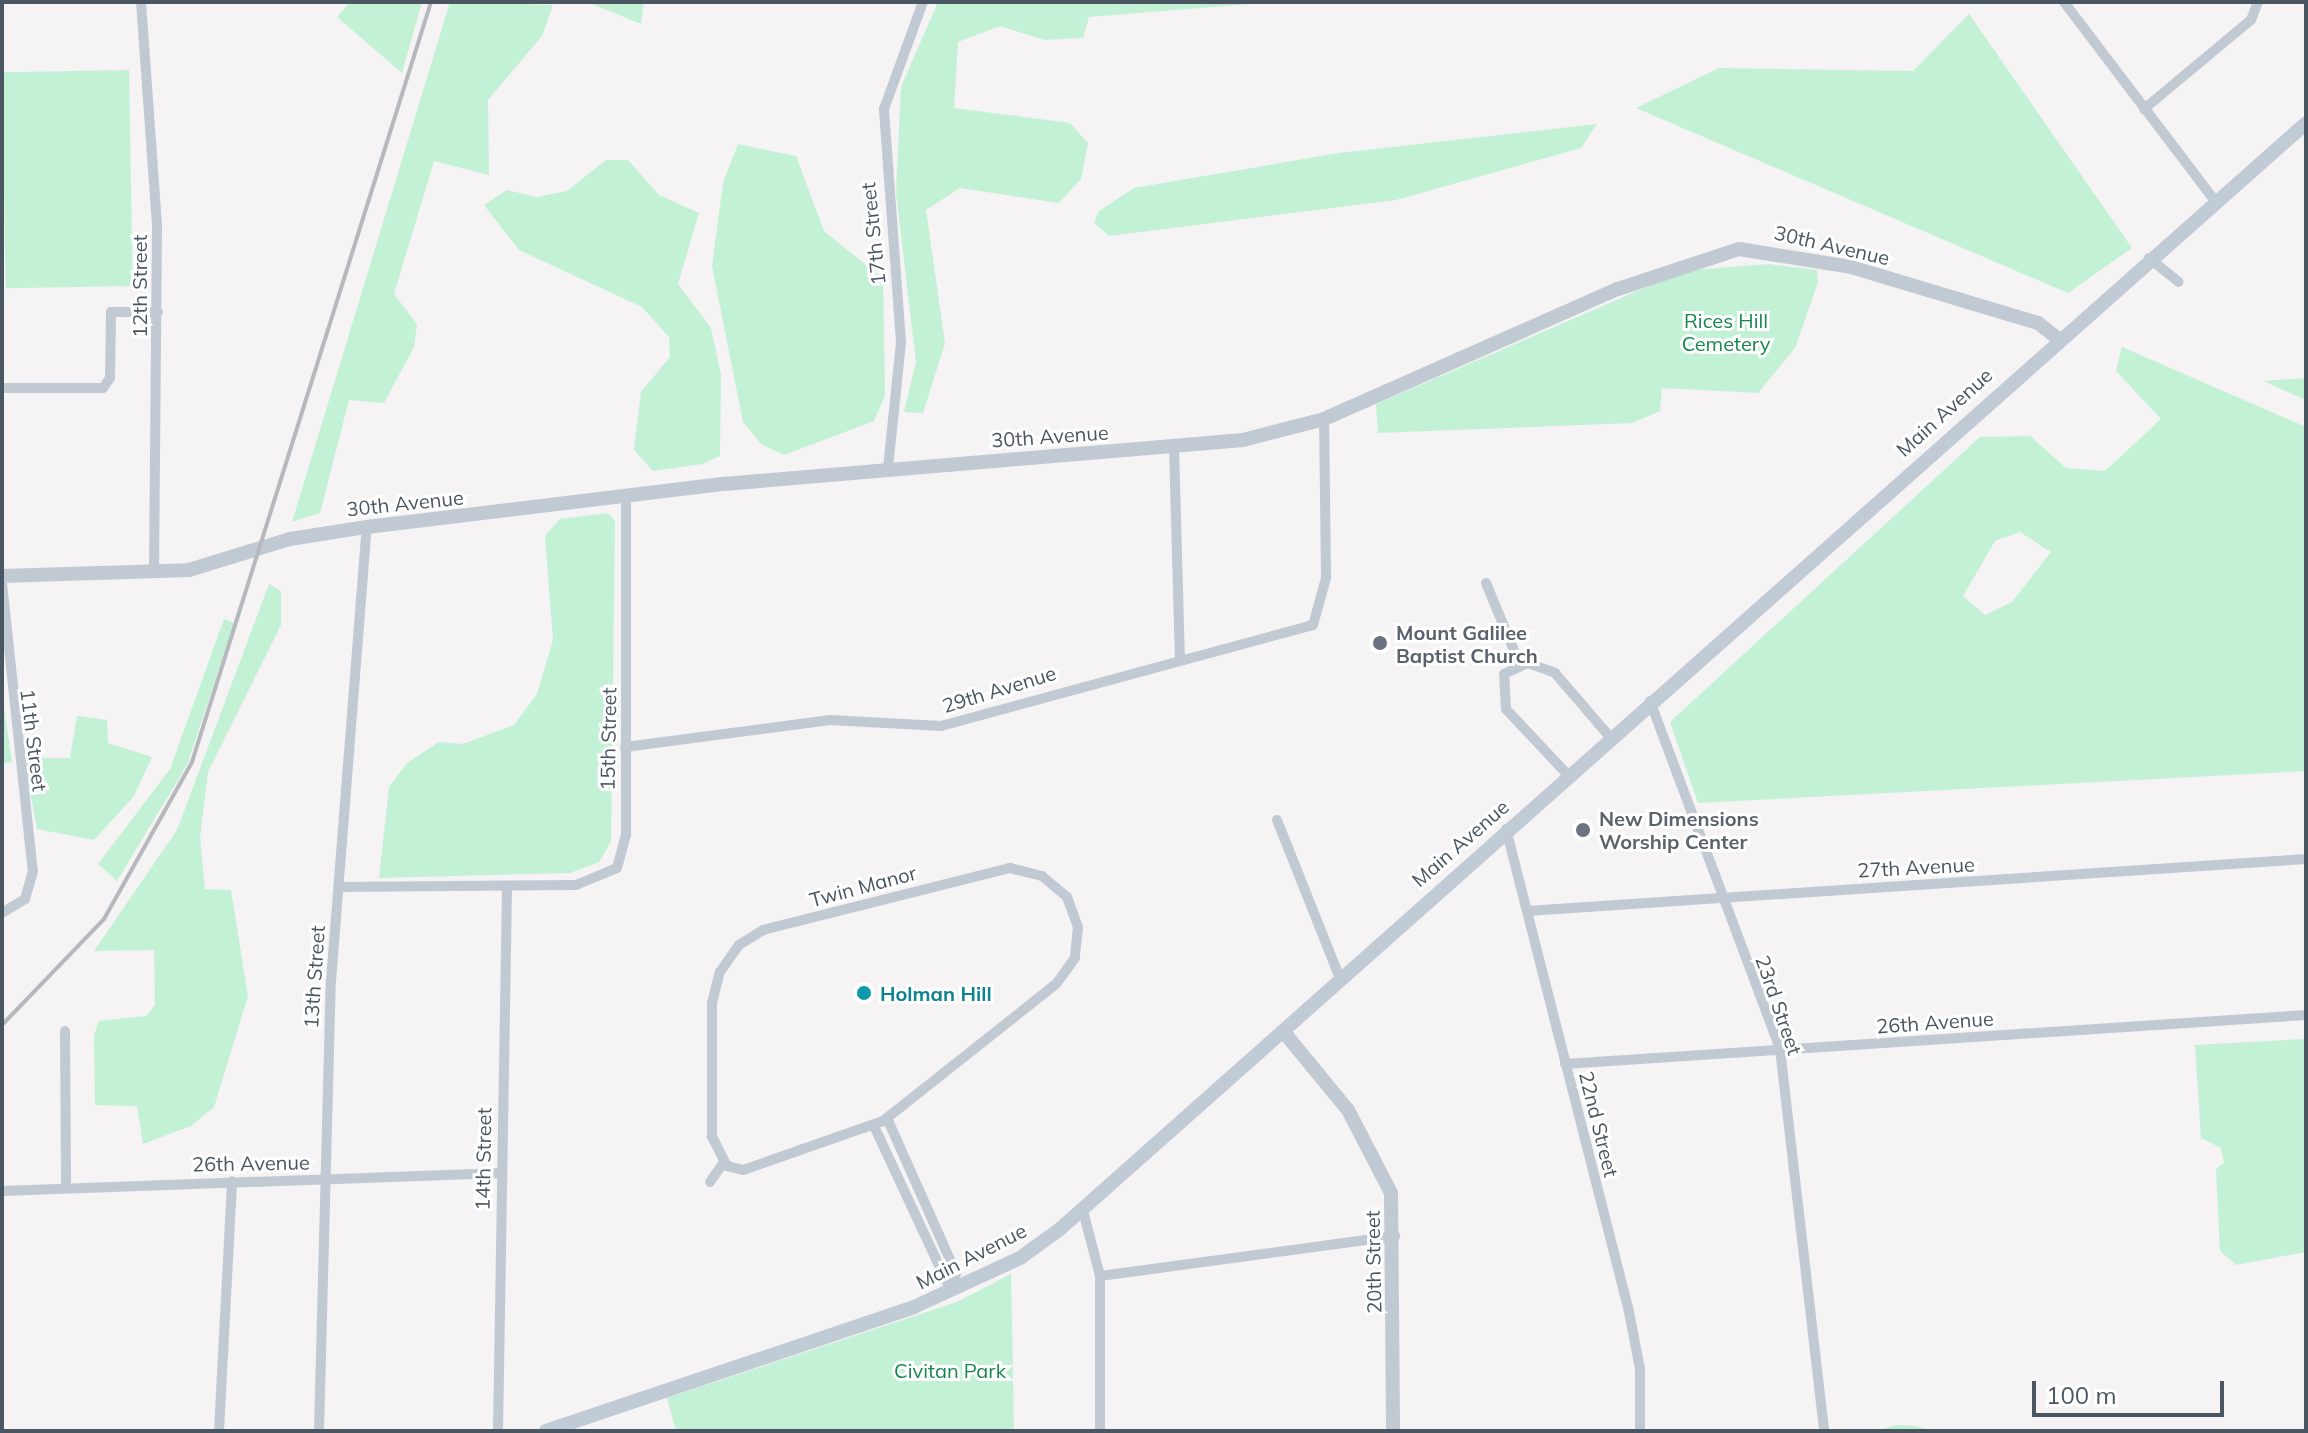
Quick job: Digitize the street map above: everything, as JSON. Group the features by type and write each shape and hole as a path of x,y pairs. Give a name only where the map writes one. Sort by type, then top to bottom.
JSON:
{"main road":[{"name":"Main Avenue","path":"546,1431 951,1291 1020,1258 1083,1211 1283,1031 1339,976 2057,338 2306,123"}],"street":[{"name":"12th Street","path":"141,2 158,312 154,571"},
{"name":"17th Street","path":"888,468 901,342 884,109 923,2"},
{"path":"2064,2 2215,201"},
{"path":"2144,109 2259,4"},
{"name":"30th Avenue","path":"2,576 154,571 218,564 290,539 367,527 888,468 1174,447 1324,419 1633,283 1739,249 1851,267 2038,323 2057,338"},
{"path":"2149,258 2179,282"},
{"path":"2,388 103,388 110,378 111,312 158,312"},
{"name":"29th Avenue","path":"625,747 830,720 941,726 1180,659 1298,631 1322,611 1324,419"},
{"path":"1174,447 1180,659"},
{"name":"15th Street","path":"507,888 576,885 617,868 626,835 626,496"},
{"name":"13th Street","path":"319,1431 324,1180 339,887 367,527"},
{"name":"11th Street","path":"2,583 10,700 33,856 25,899 2,913"},
{"path":"1486,583 1520,665"},
{"path":"1567,774 1500,697 1504,674 1520,665 1555,673 1610,737"},
{"name":"23rd Street","path":"1650,701 1721,898 1780,1049 1824,1431"},
{"path":"1277,820 1339,976"},
{"name":"22nd Street","path":"1506,829 1628,1307 1640,1369 1640,1431"},
{"name":"27th Avenue","path":"1527,911 2306,859"},
{"name":"Twin Manor","path":"1010,868 1042,876 1067,897 1078,927 1075,958 1056,984 874,1126 743,1170 724,1162 710,1119 712,1003 720,972 739,945 763,930 980,873 1010,868"},
{"path":"339,887 507,888"},
{"name":"14th Street","path":"498,1431 507,888"},
{"name":"26th Avenue","path":"1565,1064 2306,1015"},
{"path":"65,1031 66,1188"},
{"name":"20th Street","path":"1283,1031 1365,1136 1387,1178 1397,1235 1393,1431"},
{"path":"887,1118 956,1273 951,1291"},
{"path":"874,1126 951,1291"},
{"path":"710,1182 724,1162"},
{"name":"26th Avenue","path":"2,1191 502,1173"},
{"path":"219,1431 232,1181"},
{"path":"1083,1211 1100,1276 1100,1431"},
{"path":"1100,1276 1397,1235"}],"green space":[{"path":"350,2 422,2 402,73 337,17"},
{"path":"450,2 553,5 542,36 488,100 489,175 434,161 394,294 417,324 414,347 384,403 349,400 320,513 292,522"},
{"path":"587,2 644,2 641,24"},
{"path":"938,2 1276,2 1089,17 1083,38 1044,40 1000,26 958,42 954,108 1070,123 1088,143 1081,179 1059,203 960,188 926,210 945,343 923,413 904,412 916,362 896,193 901,87"},
{"path":"1969,14 2132,248 2068,293 1636,108 1719,68 1913,71"},
{"path":"129,70 133,286 6,288 2,72"},
{"path":"1597,124 1581,148 1396,200 1109,236 1094,223 1099,211 1134,188 1339,153"},
{"path":"738,144 796,156 824,231 883,279 885,396 874,421 784,455 761,444 743,422 712,266 723,183"},
{"path":"606,160 628,160 659,195 699,213 678,284 711,328 721,375 720,456 702,464 653,471 634,450 641,392 670,357 669,337 642,307 519,250 484,205 507,190 537,197 567,191"},
{"name":"Rices Hill Cemetery","path":"1768,264 1817,270 1818,282 1795,348 1758,393 1662,388 1660,411 1632,423 1378,433 1376,404 1642,289 1694,270"},
{"path":"2122,347 2306,427 2306,771 1698,803 1670,722 1980,437 2030,436 2066,468 2105,471 2161,419 2116,371","holes":["2020,532 2051,552 2012,602 1985,615 1963,596 1995,541"]},
{"path":"2306,378 2306,400 2263,381"},
{"path":"608,513 615,521 611,842 599,862 570,873 379,878 389,787 407,763 439,742 463,744 514,725 537,694 553,640 545,536 560,519"},
{"path":"269,584 281,591 281,625 208,772 200,837 205,889 231,890 248,996 214,1107 191,1126 143,1144 137,1106 95,1105 94,1035 99,1021 146,1016 155,1005 154,950 94,951 177,830"},
{"path":"224,619 234,623 187,765 117,881 98,864 170,769"},
{"path":"2,693 12,762 2,764"},
{"path":"77,716 107,720 108,743 152,757 134,796 94,840 37,829 24,758 70,758"},
{"path":"2306,1039 2306,1252 2236,1265 2220,1251 2216,1169 2224,1163 2221,1148 2201,1138 2195,1045"},
{"name":"Civitan Park","path":"1011,1274 1014,1431 676,1431 667,1398 957,1302"},
{"path":"1896,1425 1915,1426 1934,1431 1875,1431"}],"railway":[{"path":"2,1025 104,919 192,762 431,2"}],"place":[{"name":"Mount Galilee Baptist Church","path":"1380,643"},
{"name":"New Dimensions Worship Center","path":"1583,830"},
{"name":"Holman Hill","path":"864,993"}]}
